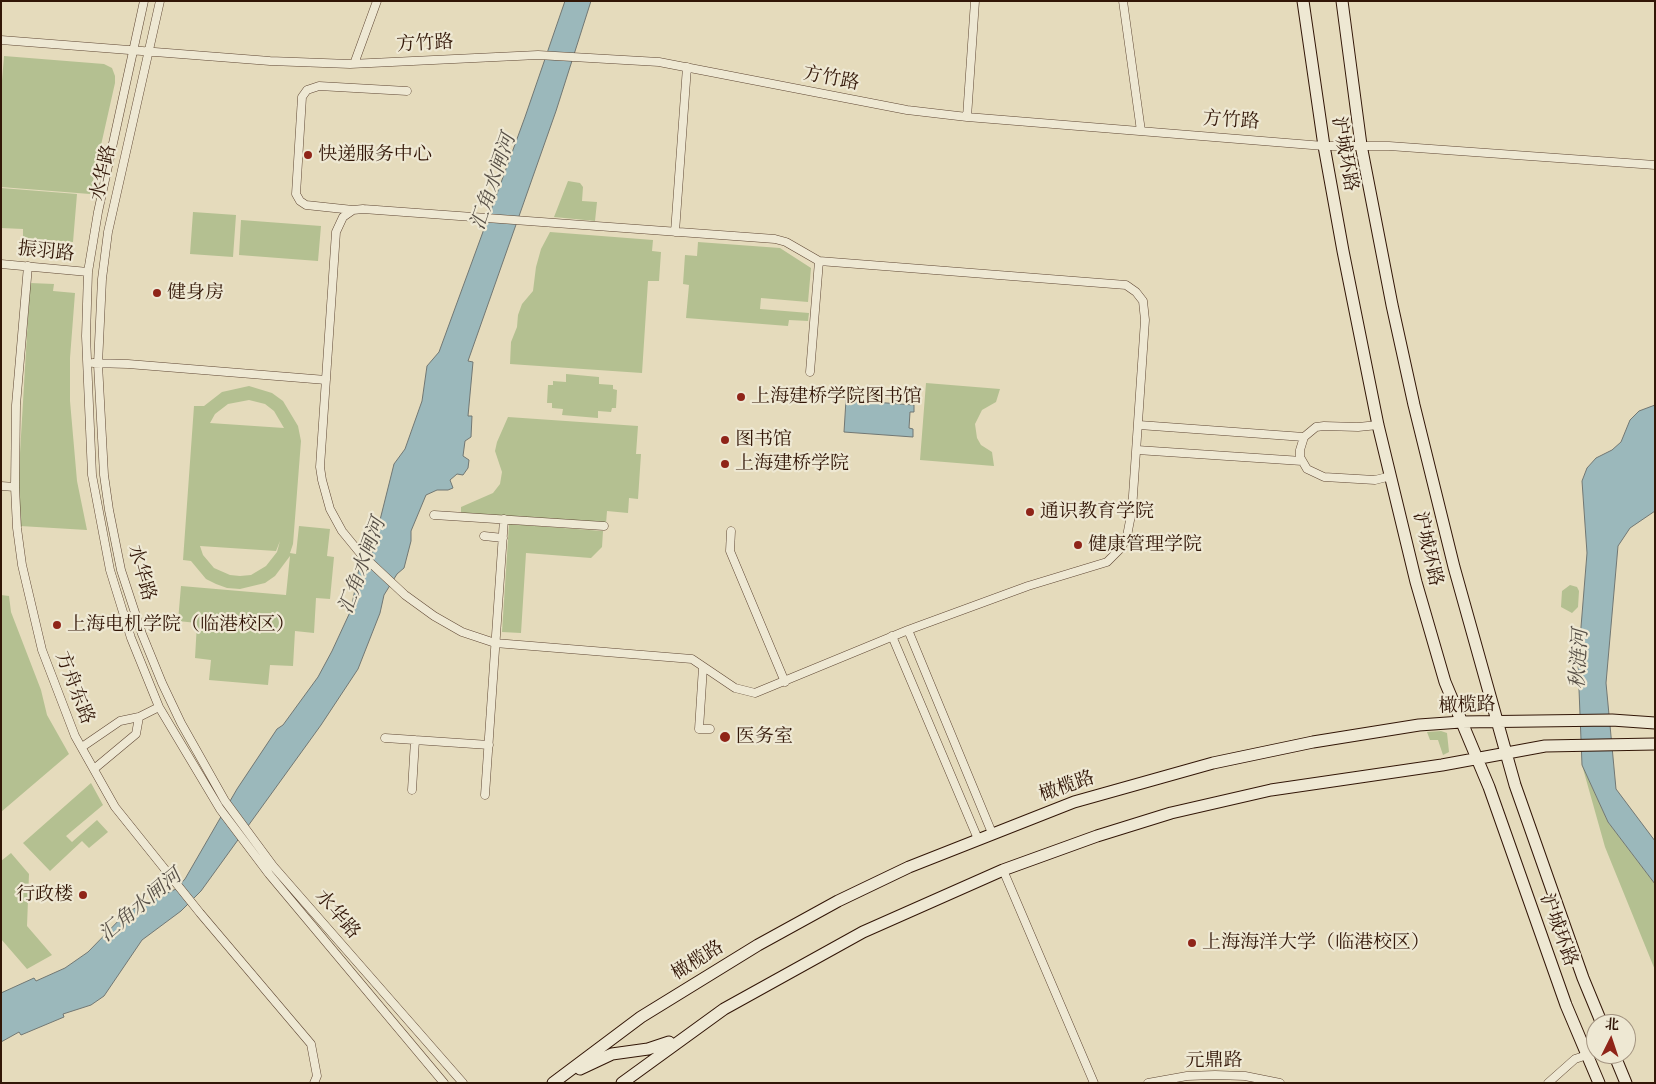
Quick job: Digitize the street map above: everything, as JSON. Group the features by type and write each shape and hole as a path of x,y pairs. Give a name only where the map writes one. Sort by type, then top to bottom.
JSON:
{"main road":[{"name":"沪城环路","path":"1303,1 1324,146 1378,425 1416,582 1445,682 1477,758 1566,1005 1586,1053"},
{"name":"沪城环路","path":"1342,1 1361,145 1414,405 1454,567 1515,785 1553,896 1598,1014"},
{"name":"橄榄路","path":"555,1082 641,1017 758,945 838,901 909,867 1074,802 1213,762 1349,735 1461,722 1612,720 1655,723"},
{"path":"622,1083 724,1008 863,932 1002,870 1098,836 1224,800 1271,790 1545,746 1655,744"},
{"path":"555,1082 612,1054 648,1049 681,1039"},
{"name":"沪城环路","path":"1591,1064 1599,1083"},
{"path":"1618,1064 1626,1083"}],"street":[{"name":"水华路","path":"144,1 98,212 88,272 86,362 92,475 104,546 132,638 159,707 220,809 244,843 444,1083"},
{"name":"水华路","path":"160,1 108,232 102,279 98,364 104,474 109,510 122,570 142,634 162,683 181,723 225,801 280,874 463,1083"},
{"path":"354,64 377,1"},
{"path":"967,116 975,1"},
{"path":"1122,1 1141,131"},
{"name":"方竹路","path":"1,40 133,49 270,62 354,64 538,55 659,62 908,110 1324,146 1361,145 1655,165"},
{"path":"675,232 686,67"},
{"path":"353,210 343,217 337,225 320,467 322,480 330,509 342,532 360,554 398,589 434,616 462,632 496,643 692,659 735,688 755,693 786,682 908,630 1028,586 1107,562 1121,548 1130,524 1139,424 1145,310 1142,301 1132,288 1117,283 819,261 782,240 353,210 306,205 300,201 296,194 302,97 307,90 319,86 407,91"},
{"path":"810,372 819,261"},
{"name":"振羽路","path":"1,264 88,272"},
{"name":"方舟东路","path":"28,266 16,405 15,487 17,528 30,607 58,697 82,747 115,807 200,913 312,1044 317,1076 314,1083"},
{"path":"86,362 326,380"},
{"path":"1139,424 1304,437"},
{"path":"1378,425 1358,427 1324,426 1316,428 1304,437 1300,450 1302,462 1312,473 1324,478 1375,480 1391,476"},
{"path":"1137,450 1302,462"},
{"path":"1,486 15,487"},
{"path":"434,514 604,526"},
{"path":"485,795 504,519"},
{"path":"731,531 730,551 786,682"},
{"path":"484,536 503,538"},
{"path":"908,630 992,833"},
{"path":"892,636 978,839"},
{"path":"703,667 699,729 710,729"},
{"path":"915,691 930,685"},
{"path":"82,747 120,720 139,717 159,707"},
{"path":"94,769 136,734 139,717"},
{"path":"385,738 489,745"},
{"path":"412,790 415,740"},
{"path":"1002,870 1094,1083"},
{"path":"1548,1083 1575,1059 1586,1055"},
{"name":"元鼎路","path":"1148,1083 1187,1076 1215,1075 1245,1076 1280,1083"}],"green space":[{"path":"4,56 104,64 112,68 115,83 90,194 1,187 1,93"},
{"path":"568,181 580,183 583,187 582,201 597,202 595,221 554,217"},
{"path":"1,188 77,194 73,242 23,238 23,229 1,228"},
{"path":"193,212 236,215 233,257 190,254"},
{"path":"241,220 321,226 318,261 239,255"},
{"path":"550,232 653,240 652,251 661,252 659,281 648,281 642,373 510,364 511,342 517,327 518,315 522,304 533,291 536,267 541,249"},
{"path":"698,242 780,248 811,268 808,302 761,298 760,309 809,313 808,321 789,320 788,326 686,318 689,285 683,284 685,255 697,256"},
{"path":"30,283 54,284 53,291 75,293 70,358 70,401 77,481 87,530 20,526 18,487"},
{"path":"566,374 599,377 599,384 613,385 613,389 617,390 616,408 612,408 611,412 598,411 598,418 562,415 563,409 552,408 552,403 547,403 548,385 553,385 553,381 566,382"},
{"path":"926,383 1000,389 996,402 982,410 975,424 977,438 981,445 992,452 994,466 920,460"},
{"path":"249,386 272,393 283,401 298,426 301,441 293,544 290,553 296,554 299,526 330,529 327,556 334,557 330,599 316,598 314,633 295,631 293,666 270,665 268,685 209,680 211,660 195,658 197,623 178,621 181,586 286,595 290,556 275,576 265,583 240,589 227,588 206,579 191,561 183,560 194,406 204,406 222,392","holes":["249,400 265,404 274,411 284,428 210,423 215,414 228,404","280,541 277,552 266,566 251,575 240,576 230,575 214,568 203,555 200,546 276,551"]},
{"path":"508,417 638,426 636,454 641,454 638,499 629,498 628,513 607,511 606,524 461,513 461,507 493,493 500,484 502,472 495,451"},
{"path":"509,524 603,531 602,547 591,558 526,553 521,633 502,632"},
{"path":"1570,585 1577,587 1579,591 1578,607 1572,613 1561,607 1562,591"},
{"path":"1,595 9,596 11,612 41,690 47,715 69,754 1,812"},
{"path":"1441,731 1447,733 1449,752 1443,755 1438,740 1430,740 1427,732"},
{"path":"1582,765 1608,822 1655,884 1655,970 1605,847"},
{"path":"91,783 103,805 66,836 72,842 97,820 108,832 89,848 82,841 50,871 23,843"},
{"path":"11,853 29,874 27,926 52,955 27,969 1,939 1,861"}],"water":[{"name":"汇角水闸河","path":"565,1 591,1 556,111 468,361 473,362 468,416 472,416 471,437 465,441 463,456 469,460 468,468 463,475 457,474 450,480 453,488 437,490 426,495 411,531 411,541 404,568 397,574 384,595 380,613 358,669 321,725 201,891 181,911 142,940 104,996 91,1005 63,1014 64,1017 21,1035 19,1032 1,1042 1,993 34,978 36,981 65,968 88,952 127,912 176,889 185,879 237,789 277,729 283,725 318,677 351,610 359,568 376,548 378,528 394,464 405,449 422,401 427,366 439,352 525,117"},
{"path":"846,400 914,405 914,412 910,412 909,428 913,429 913,437 844,432"},
{"name":"秋涟河","path":"1655,405 1655,511 1630,528 1618,546 1606,683 1616,789 1655,841 1655,884 1608,822 1582,765 1578,664 1587,553 1582,481 1587,468 1596,458 1612,450 1621,442 1630,420 1639,411"}],"place":[{"name":"快递服务中心","path":"308,155"},
{"name":"健身房","path":"157,293"},
{"name":"上海建桥学院图书馆","path":"741,397"},
{"name":"图书馆","path":"725,440"},
{"name":"上海建桥学院","path":"725,464"},
{"name":"通识教育学院","path":"1030,512"},
{"name":"健康管理学院","path":"1078,545"},
{"name":"上海电机学院（临港校区）","path":"57,625"},
{"name":"医务室","path":"725,737"},
{"name":"行政楼","path":"83,895"},
{"name":"上海海洋大学（临港校区）","path":"1192,943"}]}
